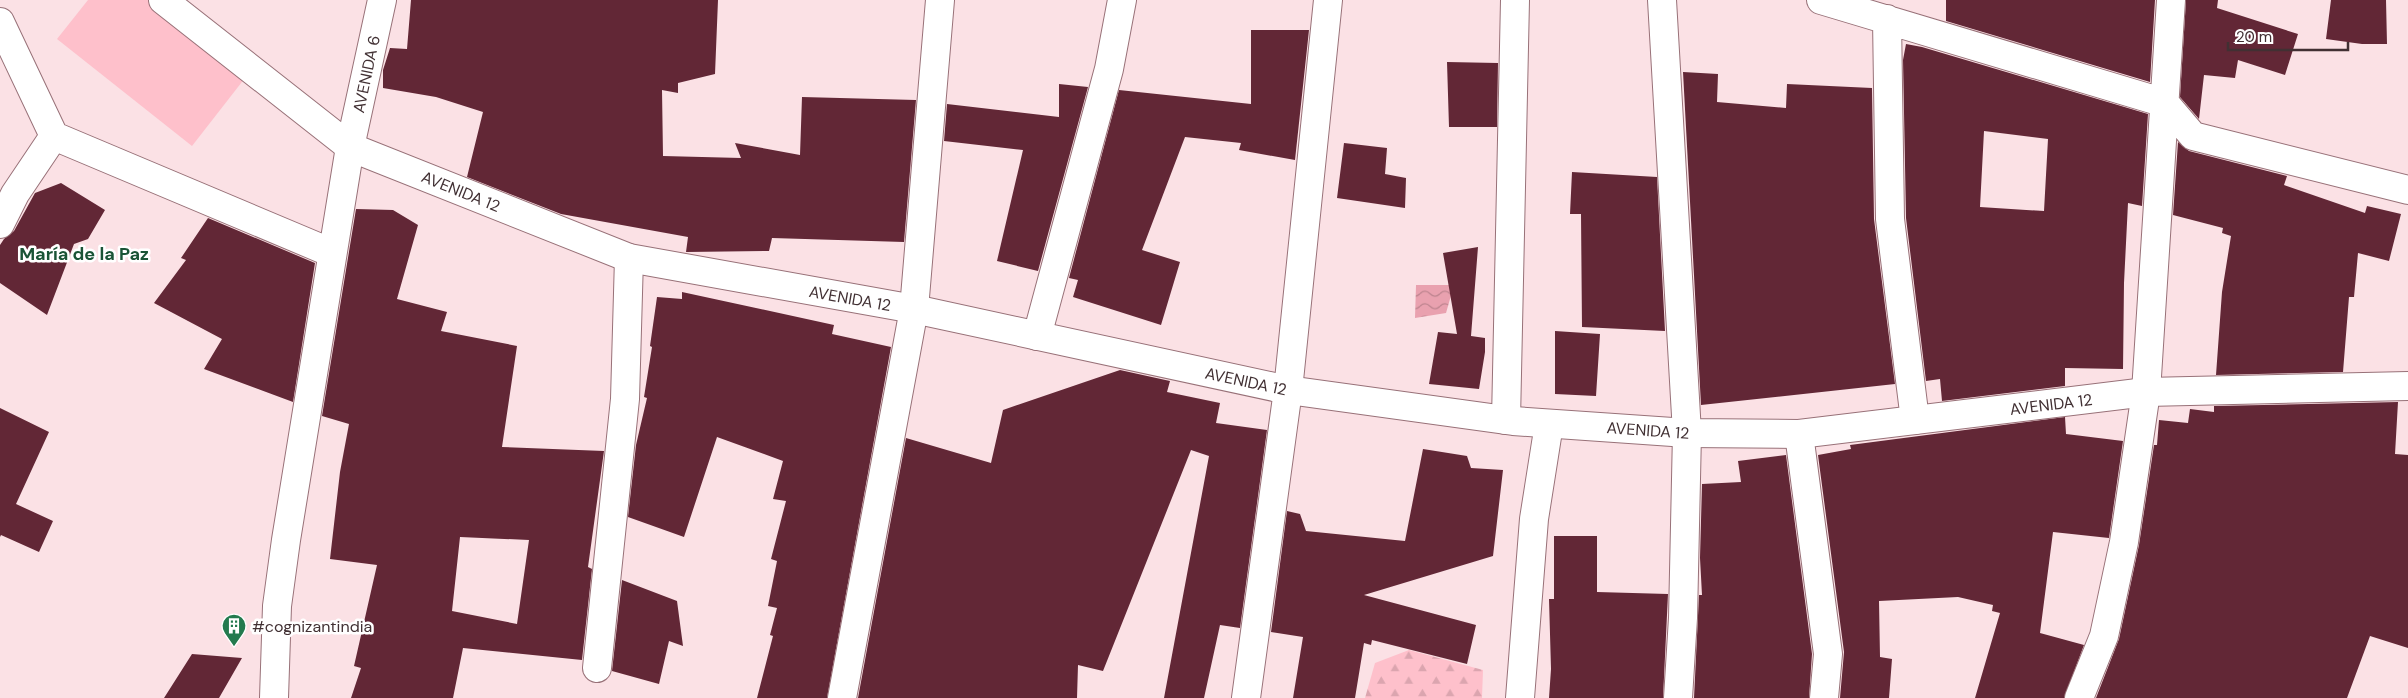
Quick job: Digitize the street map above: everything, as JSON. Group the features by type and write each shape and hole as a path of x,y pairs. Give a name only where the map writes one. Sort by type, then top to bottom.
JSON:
{"street":[{"name":"AVENIDA 12","path":"162,0 350,147 629,258 914,309 1288,390 1506,420 1549,424 1687,433 1799,434 2146,392 2408,386"},
{"name":"AVENIDA 6","path":"274,698 277,606 350,147 382,0"},
{"path":"842,698 914,309 940,0"},
{"path":"1037,336 1109,69 1122,0"},
{"path":"1246,698 1288,390 1328,0"},
{"path":"1506,420 1515,0"},
{"path":"1662,0 1687,433 1683,618 1678,698"},
{"path":"1821,0 2165,103 2193,136 2408,190"},
{"path":"2079,698 2106,626 2124,542 2146,392 2171,0"},
{"path":"1887,19 1890,219 1916,420"},
{"path":"0,22 54,136 332,252"},
{"path":"0,224 15,194 54,136"},
{"path":"597,668 625,399 629,258"},
{"path":"1520,698 1534,519 1549,424"},
{"path":"1799,434 1828,654 1824,698"}],"green space":[{"path":"88,0 165,0 252,69 192,146 57,39"},
{"path":"1409,650 1483,670 1482,698 1365,698 1375,663"}],"water":[{"path":"1416,285 1454,285 1446,313 1415,318"}],"building":[{"path":"411,0 718,0 715,74 678,83 678,93 662,90 663,156 741,158 735,143 800,155 802,97 916,100 904,242 772,238 769,251 686,252 688,237 561,214 467,177 483,112 436,97 383,88 383,70 390,48 407,49"},
{"path":"1946,0 2155,0 2150,82 1946,21"},
{"path":"2186,0 2218,0 2217,8 2298,34 2285,75 2238,60 2235,78 2204,75 2199,119 2180,97"},
{"path":"2331,0 2386,0 2387,44 2362,44 2326,39"},
{"path":"1251,30 1309,30 1295,160 1239,150 1241,143 1185,137 1142,250 1180,262 1161,325 1073,297 1078,280 1069,278 1119,90 1251,104"},
{"path":"1906,44 1922,47 2148,114 2142,206 2128,203 2124,283 2123,369 2065,368 2065,386 1942,401 1940,379 1926,381 1906,218 1903,60","holes":["1984,131 2048,139 2044,211 1980,207"]},
{"path":"1447,62 1498,63 1497,127 1449,127"},
{"path":"1683,72 1718,74 1717,102 1786,108 1787,84 1872,88 1874,219 1895,384 1701,405"},
{"path":"1059,84 1088,87 1038,271 997,261 1023,150 944,141 947,104 1059,117"},
{"path":"2178,142 2189,151 2287,176 2284,185 2365,213 2367,206 2401,214 2389,261 2358,253 2354,297 2349,297 2343,372 2216,375 2222,292 2231,236 2222,233 2223,228 2173,215"},
{"path":"1344,143 1387,148 1385,174 1406,178 1405,208 1337,198"},
{"path":"1572,172 1657,177 1665,331 1582,327 1581,214 1570,214"},
{"path":"61,183 105,210 88,239 74,244 47,315 0,283 0,245 14,231 35,193"},
{"path":"356,209 393,210 418,225 397,299 447,312 441,331 517,346 502,447 604,451 588,567 592,569 582,660 463,648 453,698 351,698 361,668 354,666 377,565 330,559 340,472 349,424 322,416","holes":["460,537 529,540 517,624 452,611"]},
{"path":"208,218 315,263 293,402 204,369 222,339 154,303 186,260 181,258"},
{"path":"1478,247 1471,336 1485,338 1485,352 1479,389 1429,384 1438,332 1457,334 1443,253"},
{"path":"682,292 834,325 832,334 891,347 827,698 757,698 773,636 770,635 777,608 768,606 777,561 771,559 786,501 773,499 783,461 717,437 684,537 628,517 636,445 647,398 644,397 657,297 682,299"},
{"path":"1555,331 1600,334 1596,396 1555,394"},
{"path":"1120,370 1170,381 1167,392 1220,403 1216,423 1267,430 1240,628 1220,625 1204,698 1164,698 1209,456 1191,450 1103,671 1078,665 1077,698 858,698 906,438 991,463 1003,410"},
{"path":"2398,402 2395,454 2408,455 2408,648 2370,636 2347,698 2096,698 2119,639 2139,545 2154,445 2157,445 2159,420 2188,423 2190,409 2214,412 2214,406"},
{"path":"0,408 49,432 16,504 53,521 39,552 1,535 0,537"},
{"path":"2065,417 2066,434 2123,441 2109,538 2053,532 2040,633 2084,645 2064,698 1975,698 2000,613 1992,611 1993,605 1958,597 1879,601 1880,657 1892,659 1889,698 1840,698 1844,652 1818,455 1851,449 1850,445"},
{"path":"1423,449 1467,456 1471,468 1503,470 1493,556 1364,595 1476,625 1467,664 1372,640 1371,645 1364,643 1355,698 1293,698 1303,637 1271,632 1287,511 1300,514 1306,531 1405,541"},
{"path":"1786,455 1812,654 1809,698 1694,698 1699,595 1702,595 1700,558 1702,484 1741,482 1738,461"},
{"path":"1554,536 1597,536 1597,592 1668,594 1663,698 1549,698 1551,669 1549,599 1554,599"},
{"path":"622,580 677,601 683,646 669,641 659,684 612,671"},
{"path":"192,654 242,658 219,698 164,698"}],"place":[{"name":"#cognizantindia","path":"234,647"}],"district":[{"name":"María de la Paz","path":"84,254"}]}
